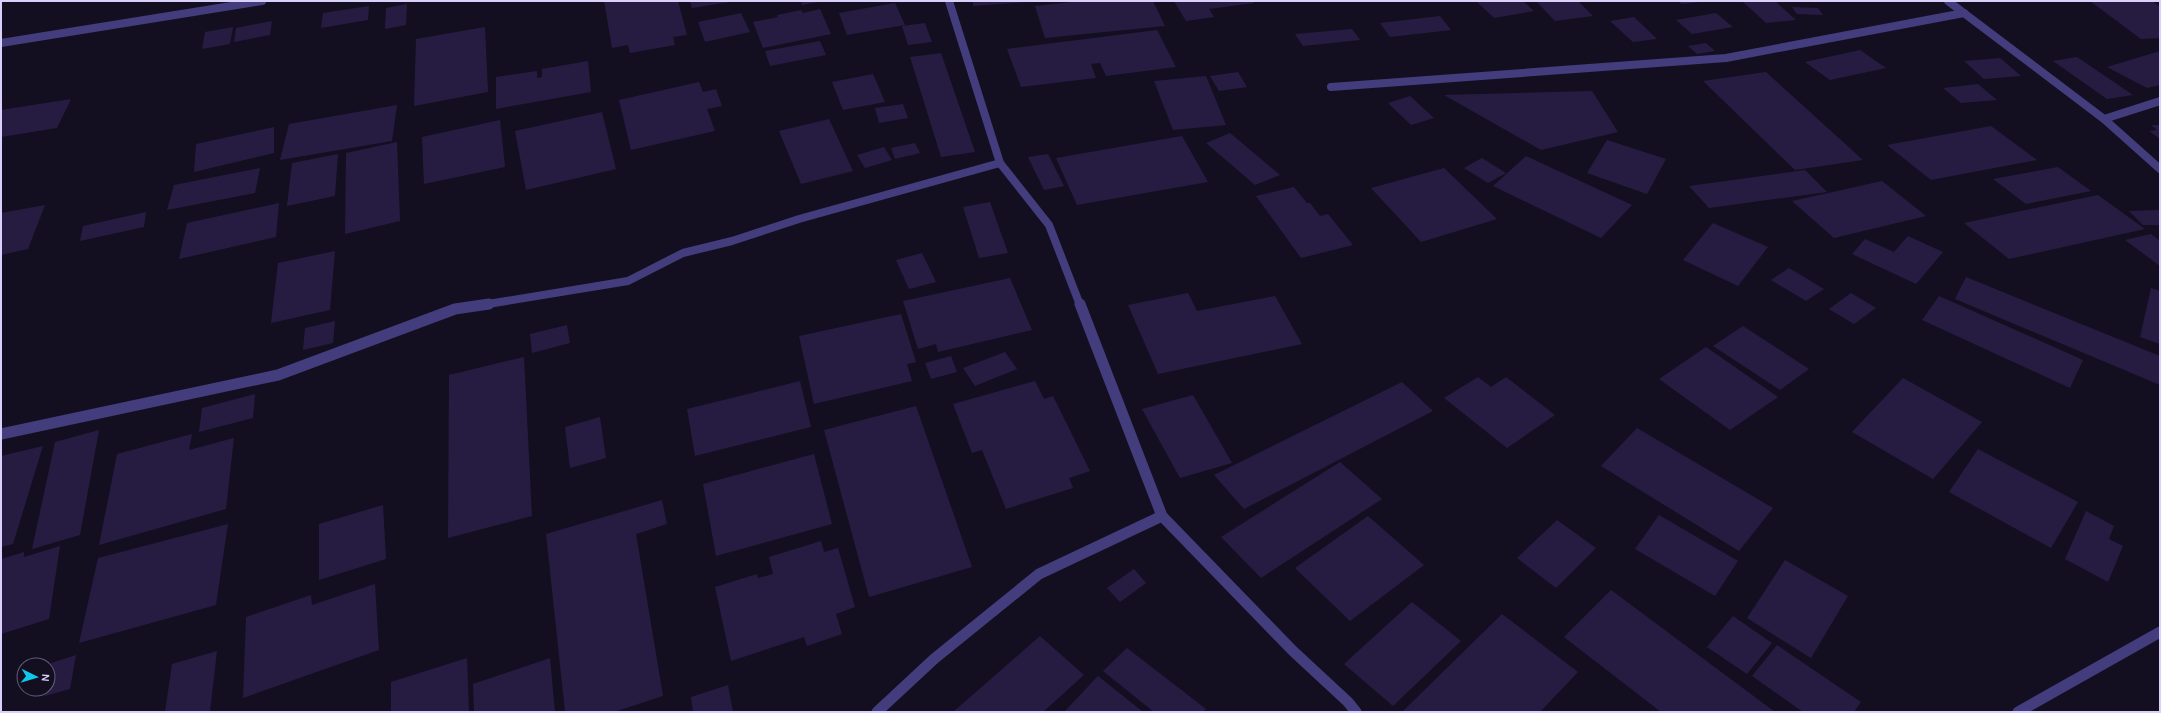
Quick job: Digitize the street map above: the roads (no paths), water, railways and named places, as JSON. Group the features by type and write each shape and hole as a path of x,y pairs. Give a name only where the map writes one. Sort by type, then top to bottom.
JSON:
{"street":[{"path":"1,43 262,1"},
{"path":"949,1 1000,163 1049,225 1162,516 1293,651 1348,702 1356,712"},
{"path":"1948,1 2104,119 2160,169"},
{"path":"1331,87 1726,58 1964,13"},
{"path":"2104,119 2160,100"},
{"path":"1,434 278,375 455,308 628,282 683,253 732,241 799,219 1000,163"},
{"path":"877,712 934,659 1039,574 1162,516"},
{"path":"2018,712 2160,632"}]}
